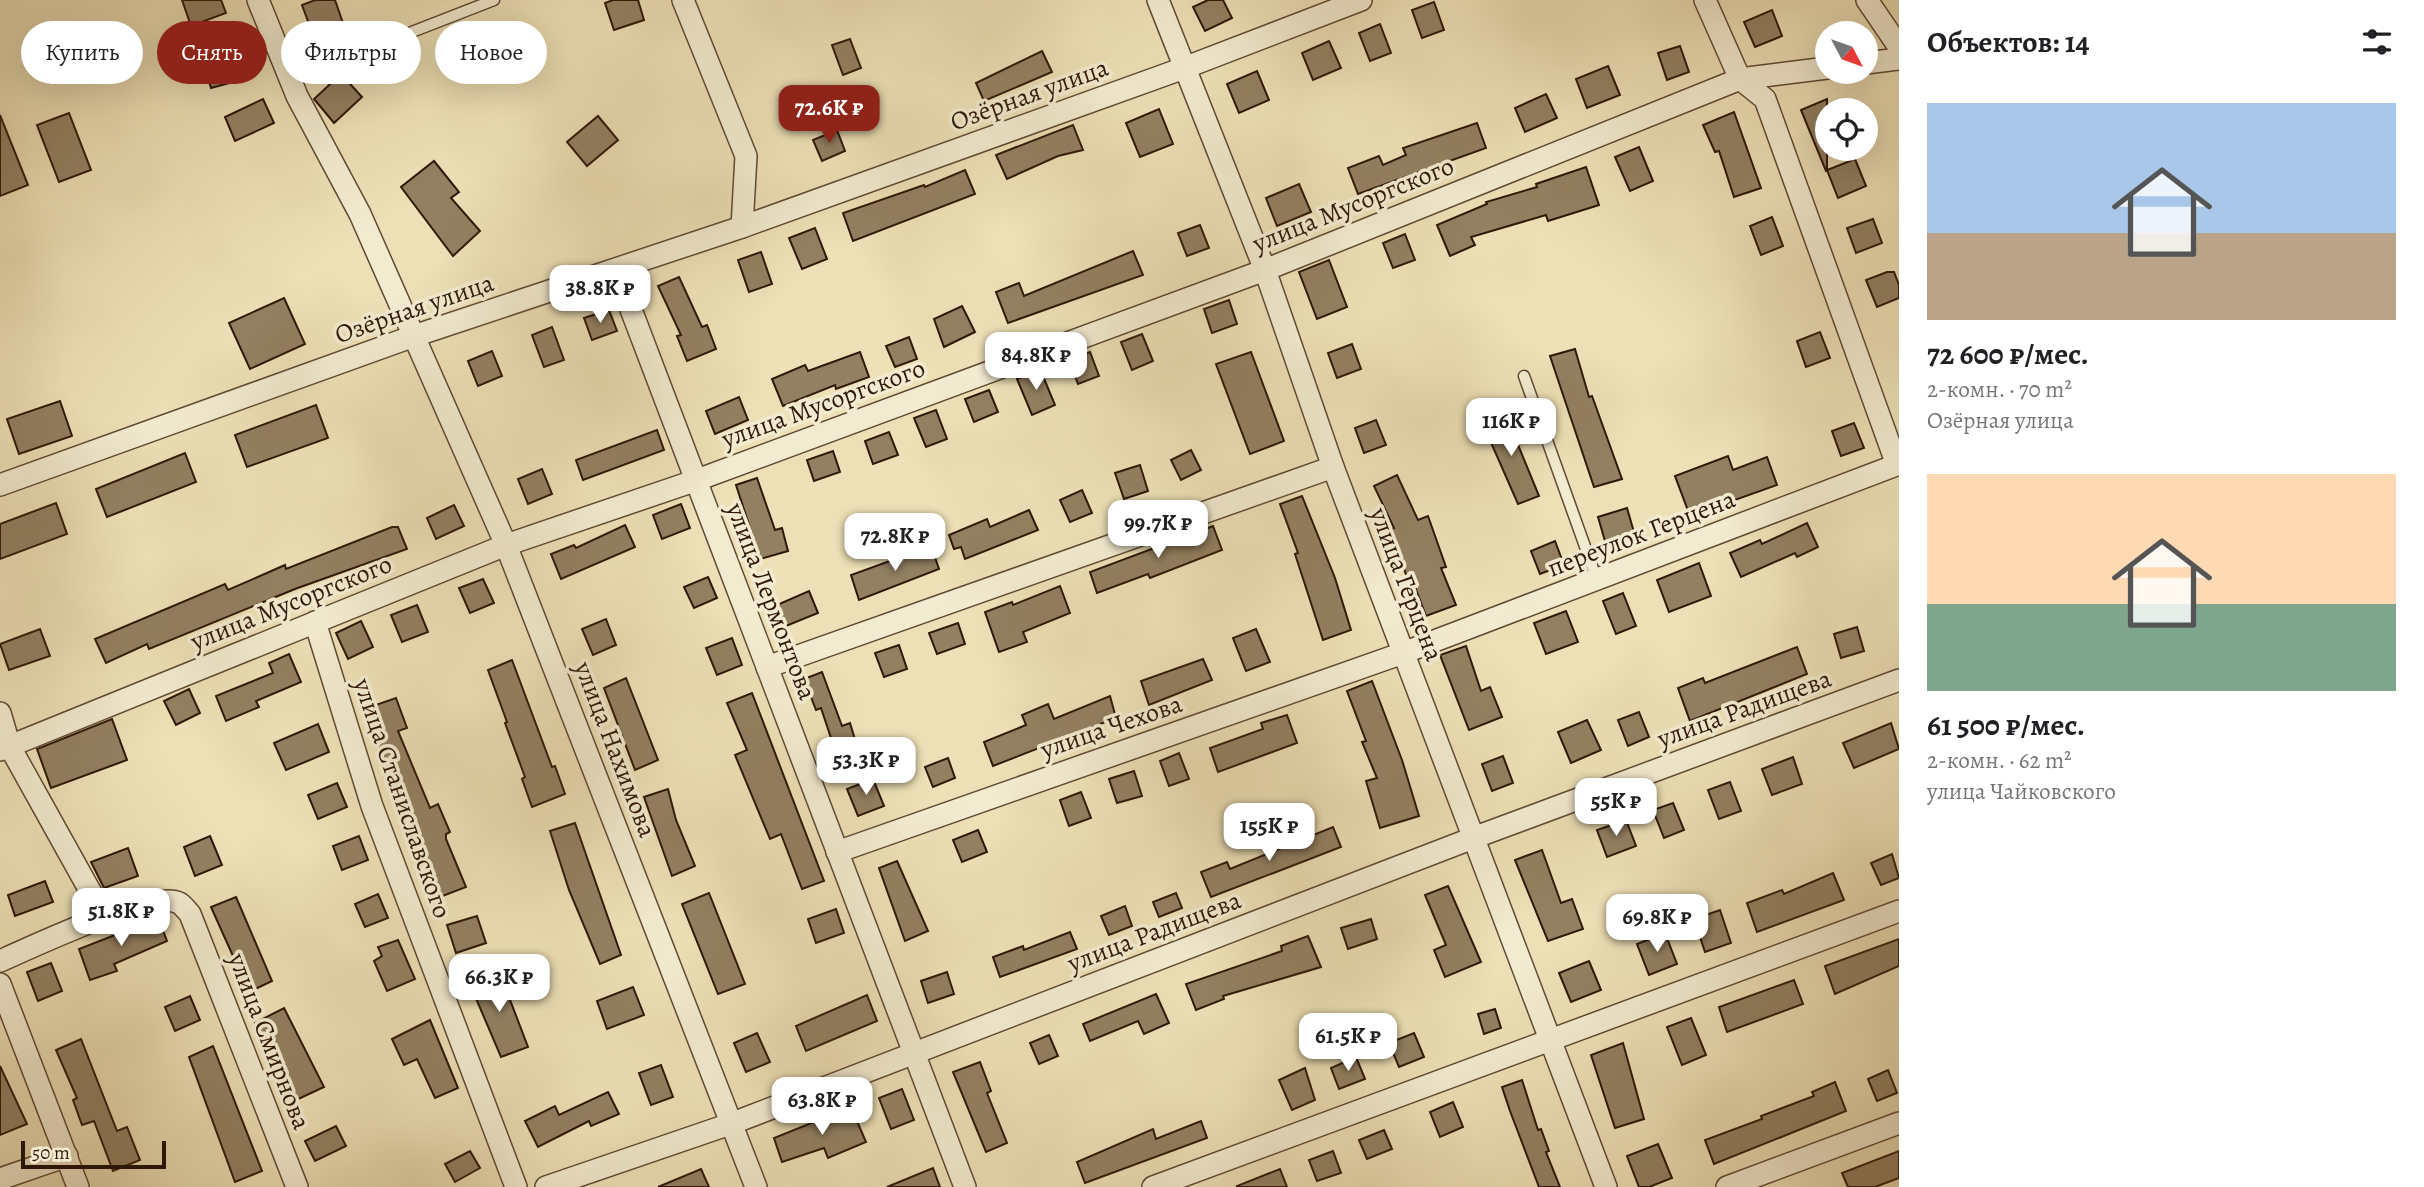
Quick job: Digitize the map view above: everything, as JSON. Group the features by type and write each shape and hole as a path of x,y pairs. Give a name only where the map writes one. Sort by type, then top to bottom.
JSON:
{"street":[{"name":"улица Нахимова","path":"258,0 281,55"},
{"path":"683,0 746,156 742,227"},
{"name":"улица Герцена","path":"1158,0 1265,270 1333,467 1605,1187"},
{"name":"Озёрная улица","path":"0,485 414,336 742,227 1184,68 1361,0"},
{"path":"1705,0 1740,79 1765,99 1898,465"},
{"path":"1867,0 1899,47"},
{"path":"1878,62 1899,59"},
{"name":"улица Мусоргского","path":"5,749 506,545 697,480 1265,270 1740,79 1815,70"},
{"name":"улица Нахимова","path":"294,84 360,214 506,545 756,1187"},
{"name":"улица Лермонтова","path":"616,270 965,1187"},
{"name":"переулок Герцена","path":"1403,653 1898,465"},
{"path":"767,667 1333,467"},
{"name":"улица Станиславского","path":"315,622 372,806 516,1187"},
{"name":"улица Чехова","path":"837,852 1403,653"},
{"name":"улица Радищева","path":"546,1187 733,1123 1473,838 1899,680"},
{"path":"0,713 5,749 104,916 0,961"},
{"name":"улица Смирнова","path":"104,916 165,900 180,903 190,914 297,1187"},
{"path":"1153,1187 1549,1038 1899,911"},
{"path":"0,984 78,1187"},
{"path":"1727,1187 1899,1123"},
{"path":"0,1178 67,1156"}],"lane":[{"path":"421,28 494,0"},
{"path":"1524,376 1597,580"}],"building":[{"path":"182,0 221,0 226,13 204,21 189,21"},
{"path":"315,0 335,0 342,21 308,21 302,5"},
{"path":"613,0 638,0 644,20 614,30 605,3"},
{"path":"1208,0 1223,0 1232,18 1205,31 1193,7"},
{"path":"1434,2 1444,30 1422,38 1412,10"},
{"path":"1772,10 1782,36 1755,47 1744,22"},
{"path":"1380,24 1391,53 1370,61 1359,33"},
{"path":"850,39 861,68 843,75 832,45"},
{"path":"1329,41 1341,68 1313,80 1302,53"},
{"path":"1680,46 1689,72 1667,80 1658,53"},
{"path":"1042,51 1052,72 984,101 976,83"},
{"path":"1608,66 1620,95 1587,108 1576,79"},
{"path":"1257,71 1269,100 1239,113 1227,84"},
{"path":"210,84 226,84 211,88"},
{"path":"330,84 350,84 362,97 334,123 314,99"},
{"path":"1546,94 1557,118 1525,132 1515,108"},
{"path":"263,99 274,123 235,141 225,117"},
{"path":"1815,104 1815,144 1801,110"},
{"path":"1159,109 1173,144 1140,157 1126,123"},
{"path":"1734,112 1761,188 1734,197 1719,151 1715,152 1703,125"},
{"path":"69,113 91,170 59,182 37,125"},
{"path":"0,115 28,185 0,196"},
{"path":"598,116 618,140 587,166 567,142"},
{"path":"1477,123 1486,148 1358,194 1348,168 1379,156 1383,165 1406,155 1403,148"},
{"path":"1073,125 1083,150 1058,156 1007,179 996,155"},
{"path":"837,130 845,151 822,161 813,140"},
{"path":"1639,147 1653,181 1630,191 1615,157"},
{"path":"434,161 459,192 451,198 480,231 453,256 401,187"},
{"path":"1856,161 1866,186 1838,198 1827,170"},
{"path":"1586,167 1599,205 1548,221 1546,215 1471,237 1475,245 1450,256 1437,225 1487,204 1486,202 1537,187 1536,184"},
{"path":"965,170 975,194 853,241 843,213 924,185 925,187"},
{"path":"1299,184 1311,212 1277,226 1266,198"},
{"path":"1772,217 1783,246 1761,255 1750,226"},
{"path":"1873,219 1882,243 1856,253 1847,228"},
{"path":"1200,225 1209,248 1187,256 1178,233"},
{"path":"815,228 827,259 802,269 789,238"},
{"path":"1405,234 1415,260 1393,268 1383,243"},
{"path":"1133,251 1143,275 1008,323 996,292 1019,283 1024,296"},
{"path":"761,252 772,284 749,292 738,260"},
{"path":"1329,260 1347,307 1317,319 1299,272"},
{"path":"1894,272 1899,285 1899,298 1877,307 1866,280"},
{"path":"679,277 702,327 707,325 716,349 687,361 677,336 681,335 658,286"},
{"path":"284,298 305,344 250,369 229,323"},
{"path":"1229,300 1237,324 1212,333 1204,309"},
{"path":"962,306 975,332 944,347 934,319"},
{"path":"609,310 617,331 592,340 584,318"},
{"path":"552,327 564,360 544,367 532,335"},
{"path":"1820,332 1830,358 1806,367 1797,341"},
{"path":"1142,334 1153,361 1132,370 1121,342"},
{"path":"909,337 917,359 895,367 886,346"},
{"path":"1352,344 1361,369 1337,378 1328,353"},
{"path":"1575,349 1589,397 1592,396 1622,479 1594,487 1550,356"},
{"path":"492,351 502,376 478,386 468,361"},
{"path":"860,352 869,377 836,389 835,385 783,406 772,379 805,365 808,371"},
{"path":"1090,352 1099,376 1078,384 1069,360"},
{"path":"1251,352 1284,441 1250,454 1216,364"},
{"path":"1040,369 1055,405 1032,415 1017,379"},
{"path":"989,390 998,412 974,422 965,399"},
{"path":"739,397 748,420 715,434 706,411"},
{"path":"60,401 72,436 19,454 7,419"},
{"path":"316,405 328,438 247,467 235,435"},
{"path":"936,410 947,439 926,447 914,418"},
{"path":"1505,413 1539,496 1518,504 1482,422"},
{"path":"1376,420 1386,445 1364,453 1355,428"},
{"path":"1854,423 1864,448 1841,456 1832,431"},
{"path":"657,430 664,450 583,480 576,460"},
{"path":"889,432 898,455 873,464 865,441"},
{"path":"1191,450 1201,470 1181,480 1171,460"},
{"path":"833,451 840,472 814,481 807,460"},
{"path":"185,453 196,482 107,517 96,489"},
{"path":"1728,456 1733,470 1767,457 1777,485 1690,516 1675,476"},
{"path":"1140,465 1148,491 1124,499 1115,473"},
{"path":"542,469 552,494 528,504 518,479"},
{"path":"1397,475 1418,520 1428,516 1446,567 1441,568 1456,605 1426,616 1412,579 1408,580 1390,530 1394,528 1374,486"},
{"path":"757,478 775,530 782,528 788,551 760,559 736,485"},
{"path":"1082,490 1092,513 1070,522 1060,500"},
{"path":"1302,496 1335,578 1351,630 1323,640 1295,554 1298,553 1280,504"},
{"path":"56,503 67,534 0,559 0,524"},
{"path":"681,504 690,528 662,539 653,515"},
{"path":"454,505 464,526 436,539 427,518"},
{"path":"1627,508 1636,539 1607,548 1598,517"},
{"path":"1029,510 1038,530 965,559 961,547 954,549 949,535 987,519 990,527"},
{"path":"1807,523 1818,547 1797,557 1795,553 1741,577 1730,553 1760,540 1762,544"},
{"path":"625,525 635,547 561,579 551,554 574,545 576,548"},
{"path":"1213,526 1222,550 1150,578 1148,574 1097,593 1090,572"},
{"path":"392,527 398,527 407,549 295,589 149,649 147,644 106,663 95,639 225,584 228,590 285,565 286,569"},
{"path":"1555,541 1564,565 1540,574 1531,551"},
{"path":"931,546 939,569 859,600 851,575"},
{"path":"1699,563 1711,596 1669,612 1657,580"},
{"path":"708,577 717,598 694,608 684,587"},
{"path":"483,579 494,603 470,613 459,588"},
{"path":"1060,586 1070,613 1023,632 1027,642 999,652 985,612 1012,602 1013,605"},
{"path":"809,591 818,613 786,626 777,605"},
{"path":"1623,593 1636,626 1616,634 1603,601"},
{"path":"417,605 428,632 402,642 391,615"},
{"path":"1566,611 1578,642 1546,654 1534,623"},
{"path":"606,619 616,645 593,655 582,629"},
{"path":"361,621 373,647 348,659 336,633"},
{"path":"958,623 965,644 937,654 929,633"},
{"path":"1857,627 1864,651 1841,658 1834,634"},
{"path":"40,629 50,656 9,670 0,644"},
{"path":"1256,629 1270,662 1246,671 1233,638"},
{"path":"732,638 742,665 717,675 706,648"},
{"path":"899,645 907,669 884,677 875,653"},
{"path":"1466,646 1481,691 1490,687 1502,717 1469,730 1440,655"},
{"path":"1797,647 1807,674 1690,721 1678,688 1703,678 1705,683"},
{"path":"289,654 301,682 256,701 259,707 226,721 216,696 273,673 269,663"},
{"path":"1203,659 1212,680 1149,705 1141,681"},
{"path":"512,660 552,767 555,766 565,794 532,807 522,779 525,777 488,670"},
{"path":"822,672 842,726 850,723 857,746 836,753 821,708 816,710 804,679"},
{"path":"626,678 658,760 635,770 604,688"},
{"path":"1372,681 1402,760 1419,816 1380,828 1366,781 1377,778 1362,742 1366,741 1347,691"},
{"path":"189,689 200,713 176,725 164,701"},
{"path":"752,693 824,881 802,889 781,834 770,839 735,755 747,750 727,703"},
{"path":"1110,696 1116,718 993,766 984,742 1026,725 1022,715 1048,704 1054,719"},
{"path":"396,698 407,728 398,731 430,808 438,804 450,832 446,834 446,839 466,887 435,899 424,870 431,867 386,766 367,708"},
{"path":"1639,712 1649,737 1628,746 1618,720"},
{"path":"1287,715 1297,743 1218,772 1210,748 1263,729 1261,723"},
{"path":"112,719 127,760 51,788 37,749"},
{"path":"1587,720 1601,750 1571,763 1558,732"},
{"path":"1891,723 1899,749 1854,768 1843,743"},
{"path":"318,724 329,752 286,770 274,743"},
{"path":"1179,753 1189,779 1169,786 1160,761"},
{"path":"1503,756 1513,783 1492,791 1482,764"},
{"path":"1793,757 1802,784 1772,795 1762,769"},
{"path":"948,758 955,778 933,787 925,767"},
{"path":"1134,771 1142,796 1117,803 1109,779"},
{"path":"873,779 884,806 858,816 847,789"},
{"path":"1730,782 1741,811 1719,819 1708,790"},
{"path":"337,783 347,807 318,819 308,795"},
{"path":"668,789 676,820 695,866 672,876 644,797"},
{"path":"1081,792 1091,818 1069,826 1060,800"},
{"path":"1673,803 1684,830 1664,838 1653,810"},
{"path":"1626,820 1636,846 1607,857 1597,830"},
{"path":"575,823 621,955 600,964 569,890 550,831"},
{"path":"1333,827 1341,847 1211,897 1201,872 1227,862 1230,869"},
{"path":"978,830 987,852 962,862 953,840"},
{"path":"210,836 222,865 195,876 184,847"},
{"path":"359,836 368,860 342,870 333,846"},
{"path":"128,848 138,876 104,888 91,862"},
{"path":"1542,850 1561,903 1572,899 1583,929 1548,941 1515,860"},
{"path":"1892,854 1899,878 1881,885 1871,863"},
{"path":"897,861 928,931 905,941 879,868"},
{"path":"1833,873 1844,900 1757,932 1747,903 1782,890 1784,894"},
{"path":"45,881 53,902 15,916 8,895"},
{"path":"1448,886 1481,962 1445,977 1434,950 1446,945 1425,895"},
{"path":"709,893 745,984 718,994 682,904"},
{"path":"1176,893 1182,908 1159,917 1153,902"},
{"path":"378,894 388,918 365,927 355,904"},
{"path":"236,897 272,981 245,994 232,967 237,965 211,907"},
{"path":"1125,906 1132,926 1109,935 1101,916"},
{"path":"836,909 844,933 816,943 808,919"},
{"path":"1720,910 1731,943 1705,952 1694,919"},
{"path":"477,916 486,943 456,953 447,925"},
{"path":"158,918 167,941 114,964 117,971 90,980 79,949"},
{"path":"1371,919 1377,939 1348,949 1341,928"},
{"path":"1070,932 1077,949 1000,977 993,957 1023,946 1024,950"},
{"path":"1665,933 1677,964 1649,975 1637,944"},
{"path":"1308,936 1321,967 1223,996 1224,999 1196,1010 1186,984 1282,951 1281,946"},
{"path":"1899,939 1899,966 1835,994 1825,966"},
{"path":"398,940 415,979 387,991 374,961 382,956 378,947"},
{"path":"1589,961 1601,990 1571,1002 1559,973"},
{"path":"51,963 62,991 38,1001 27,972"},
{"path":"499,971 528,1047 501,1057 469,982"},
{"path":"947,972 954,994 928,1003 921,981"},
{"path":"1794,980 1803,1004 1727,1032 1719,1007"},
{"path":"633,987 644,1015 607,1029 597,1001"},
{"path":"1156,994 1169,1023 1144,1034 1138,1021 1090,1041 1083,1024"},
{"path":"867,995 877,1021 806,1051 796,1026"},
{"path":"190,996 200,1020 175,1031 165,1007"},
{"path":"284,1008 324,1087 292,1102 280,1077 283,1076 255,1023"},
{"path":"1495,1009 1501,1028 1484,1034 1478,1014"},
{"path":"1691,1018 1706,1055 1682,1065 1667,1027"},
{"path":"430,1020 458,1088 435,1098 417,1059 404,1065 392,1039"},
{"path":"757,1033 770,1062 746,1072 734,1043"},
{"path":"1414,1033 1424,1057 1399,1067 1389,1043"},
{"path":"1049,1035 1058,1056 1039,1064 1030,1043"},
{"path":"81,1039 117,1131 127,1127 140,1160 113,1171 94,1121 82,1125 73,1100 77,1098 56,1050"},
{"path":"1623,1043 1644,1119 1615,1128 1591,1055"},
{"path":"213,1046 262,1171 235,1182 189,1057"},
{"path":"1356,1057 1365,1079 1339,1089 1331,1068"},
{"path":"980,1062 991,1091 987,1093 1007,1143 986,1152 953,1072"},
{"path":"661,1065 673,1097 651,1105 639,1073"},
{"path":"0,1066 27,1124 0,1135"},
{"path":"1305,1068 1315,1100 1292,1110 1279,1080"},
{"path":"1888,1070 1897,1093 1877,1101 1868,1079"},
{"path":"1522,1080 1560,1187 1539,1187 1510,1111 1502,1087"},
{"path":"1835,1082 1846,1111 1714,1164 1705,1140 1814,1096 1812,1092"},
{"path":"902,1089 914,1120 891,1129 879,1098"},
{"path":"608,1092 619,1114 591,1126 589,1121 538,1147 525,1121 555,1106 559,1115"},
{"path":"1453,1102 1463,1127 1440,1137 1430,1112"},
{"path":"851,1107 866,1142 828,1158 824,1148 782,1162 774,1138"},
{"path":"1201,1121 1207,1138 1085,1183 1077,1162 1153,1129 1156,1139"},
{"path":"336,1126 346,1146 315,1161 305,1141"},
{"path":"1384,1130 1392,1149 1367,1159 1359,1140"},
{"path":"1658,1144 1672,1178 1649,1187 1639,1187 1627,1156"},
{"path":"470,1151 480,1168 455,1182 445,1164"},
{"path":"1333,1151 1341,1173 1317,1181 1309,1160"},
{"path":"1899,1151 1899,1178 1875,1187 1848,1187 1842,1173"},
{"path":"933,1168 940,1187 887,1187"},
{"path":"701,1169 709,1187 658,1187"},
{"path":"1280,1169 1287,1187 1237,1186"}]}
